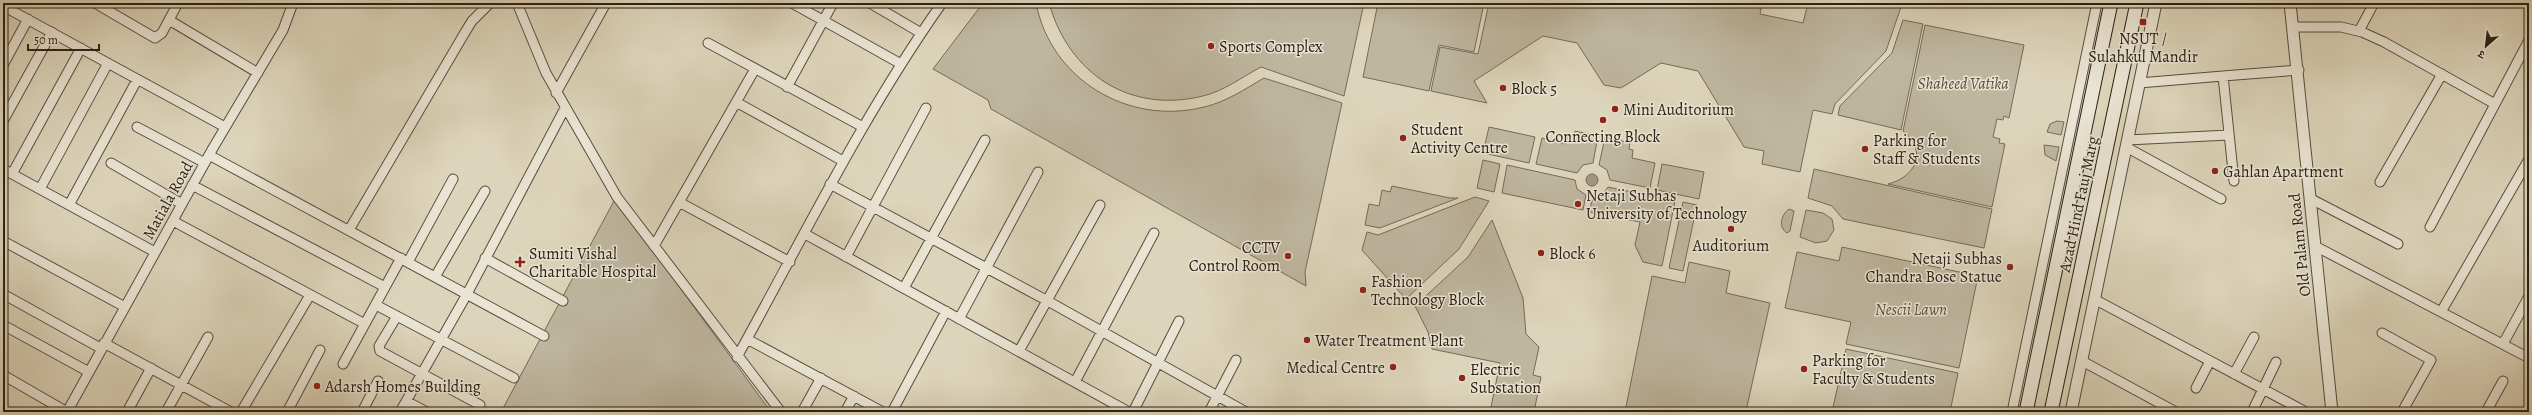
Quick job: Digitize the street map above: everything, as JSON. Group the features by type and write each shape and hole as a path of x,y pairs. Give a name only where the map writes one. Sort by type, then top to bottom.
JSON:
{"main road":[{"name":"Azad Hind Fauj Marg","path":"2026,412 2111,3"},
{"name":"Azad Hind Fauj Marg","path":"2051,412 2137,3"}],"street":[{"path":"95,3 155,38 162,33 178,3"},
{"name":"Matiala Road","path":"67,412 192,185 283,30 293,3"},
{"path":"349,230 472,21 490,3"},
{"path":"517,3 556,93 617,197 781,412"},
{"path":"556,93 606,3"},
{"path":"792,3 901,64"},
{"path":"787,87 833,3"},
{"path":"870,3 921,33"},
{"path":"738,357 843,161 901,64 942,3"},
{"path":"2012,412 2097,3"},
{"path":"2071,412 2156,3"},
{"name":"Old Palam Road","path":"2290,3 2299,70 2332,412"},
{"path":"2359,31 2374,3"},
{"path":"3,6 158,92 226,127"},
{"path":"3,65 28,19"},
{"path":"169,20 258,73"},
{"path":"2294,27 2341,27 2359,31 2384,42 2495,104"},
{"path":"3,121 52,32"},
{"path":"2430,227 2529,40"},
{"path":"708,44 863,127"},
{"path":"12,174 81,48"},
{"path":"40,189 108,63"},
{"path":"654,246 754,69"},
{"path":"2139,83 2299,70"},
{"path":"2380,182 2442,74"},
{"path":"2223,76 2234,181"},
{"path":"69,205 137,80"},
{"path":"736,102 843,161"},
{"path":"400,412 467,294 565,108"},
{"path":"846,257 926,108"},
{"path":"137,127 205,163"},
{"path":"2127,144 2229,135"},
{"path":"904,288 985,140"},
{"path":"2127,144 2221,199"},
{"path":"209,155 544,336"},
{"path":"2442,312 2529,159"},
{"path":"111,163 182,204"},
{"path":"3,169 155,252"},
{"path":"959,319 1038,172"},
{"path":"343,364 385,287 404,260 453,179"},
{"path":"830,184 1046,300 1246,412"},
{"path":"192,185 385,287"},
{"path":"435,277 485,191"},
{"path":"2311,199 2398,244"},
{"path":"679,202 790,262"},
{"path":"1019,352 1046,300 1100,205"},
{"path":"173,221 365,324"},
{"path":"1075,382 1154,233"},
{"path":"805,234 1129,412"},
{"path":"3,241 124,307"},
{"path":"2315,246 2529,358"},
{"path":"485,258 563,301"},
{"path":"3,294 103,346 150,368 231,412"},
{"path":"241,412 310,294"},
{"path":"2503,344 2529,296"},
{"path":"2094,300 2306,412"},
{"path":"376,304 514,378"},
{"path":"892,412 946,311"},
{"path":"397,316 379,346 380,351 480,405"},
{"path":"1134,412 1179,321"},
{"path":"3,325 89,372"},
{"path":"2382,333 2431,360 2402,412"},
{"path":"166,412 208,337"},
{"path":"2234,374 2254,337"},
{"path":"748,339 883,412"},
{"path":"287,412 320,350"},
{"path":"1209,412 1236,360"},
{"path":"2082,361 2176,412"},
{"path":"2196,388 2210,361"},
{"path":"2252,412 2276,362"},
{"path":"127,412 150,368"},
{"path":"3,376 67,412"},
{"path":"802,412 821,378"},
{"path":"362,412 378,381"},
{"path":"2486,412 2503,381"},
{"path":"846,412 854,396"},
{"path":"406,401 427,412"}],"green space":[{"path":"983,3 1036,3 1044,30 1058,54 1076,75 1098,91 1122,103 1148,110 1176,111 1204,107 1228,99 1264,78 1342,103 1305,272 1306,286 991,109 988,100 933,69"},
{"name":"Sports Complex","path":"1049,3 1364,3 1344,96 1261,67 1211,94 1176,100 1151,99 1127,93 1106,83 1087,68 1071,50 1058,28"},
{"path":"1378,3 1484,3 1474,52 1439,45 1429,91 1363,77"},
{"path":"1489,3 1762,3 1760,14 1803,23 1808,3 1902,4 1886,51 1835,104 1832,114 1813,110 1800,172 1762,164 1764,151 1744,147 1698,71 1661,63 1621,88 1604,85 1577,43 1543,36 1474,81 1487,103 1431,91 1440,47 1478,54"},
{"path":"1903,20 1923,24 1901,130 1838,115 1840,106 1892,53"},
{"name":"Shaheed Vatika","path":"1925,25 2024,45 2009,118 2004,116 2003,120 1997,119 1993,137 2000,139 1999,143 2005,144 1992,207 1888,184 1898,181 1906,176 1912,169 1917,155 1911,139 1903,131"},
{"path":"2057,121 2064,122 2061,135 2047,132 2050,124"},
{"path":"1489,127 1535,137 1529,163 1483,153"},
{"path":"1575,131 1598,136 1593,163 1583,165 1577,173 1536,164 1542,138 1566,144 1568,134 1574,135"},
{"path":"1605,137 1630,143 1629,149 1633,150 1632,158 1655,163 1650,188 1610,180 1607,170 1599,165"},
{"path":"2044,145 2059,147 2056,161 2045,155"},
{"path":"1483,160 1500,164 1494,192 1477,188"},
{"path":"1662,164 1704,172 1699,199 1657,190"},
{"path":"1507,165 1575,180 1577,189 1586,195 1583,210 1502,193"},
{"path":"1814,169 1992,209 1984,248 1843,219 1832,206 1808,198"},
{"path":"1392,186 1450,198 1458,198 1380,228 1365,225 1369,204 1379,206 1382,190 1390,192"},
{"path":"1608,187 1675,201 1662,266 1643,262 1635,245 1640,222 1589,212 1593,197 1603,194"},
{"path":"1475,197 1489,201 1459,249 1406,299 1362,250 1367,232 1378,235"},
{"path":"615,199 771,412 501,412"},
{"path":"1683,202 1697,205 1683,271 1669,268"},
{"path":"1789,209 1794,211 1790,231 1787,233 1782,228 1782,218"},
{"path":"1806,210 1823,213 1832,219 1834,230 1827,241 1816,243 1800,237"},
{"path":"1492,220 1523,298 1526,334 1539,347 1533,375 1541,377 1534,412 1490,412 1500,363 1432,349 1428,332 1415,306 1468,257"},
{"name":"Nescii Lawn","path":"1842,247 1978,276 1959,368 1846,344 1851,322 1785,308 1797,252 1839,261"},
{"path":"1689,262 1730,271 1726,293 1770,303 1746,411 1625,412 1652,276 1685,283"},
{"path":"1846,349 1958,373 1950,412 1832,412"}],"shaded area":[{"path":"1590,174 1594,174 1598,180 1594,186 1590,186 1586,182 1586,178"}],"place":[{"name":"NSUT / Sulahkul Mandir","path":"2143,22"},
{"name":"Sports Complex","path":"1211,46"},
{"name":"Block 5","path":"1503,88"},
{"name":"Mini Auditorium","path":"1615,109"},
{"name":"Connecting Block","path":"1603,120"},
{"name":"Student Activity Centre","path":"1403,138"},
{"name":"Parking for Staff & Students","path":"1865,149"},
{"name":"Gahlan Apartment","path":"2215,171"},
{"name":"Netaji Subhas University of Technology","path":"1578,204"},
{"name":"Auditorium","path":"1731,229"},
{"name":"Block 6","path":"1541,253"},
{"name":"CCTV Control Room","path":"1288,256"},
{"name":"Sumiti Vishal Charitable Hospital","path":"520,262"},
{"name":"Netaji Subhas Chandra Bose Statue","path":"2010,267"},
{"name":"Fashion Technology Block","path":"1363,290"},
{"name":"Water Treatment Plant","path":"1307,340"},
{"name":"Medical Centre","path":"1393,367"},
{"name":"Parking for Faculty & Students","path":"1804,369"},
{"name":"Electric Substation","path":"1462,378"},
{"name":"Adarsh Homes Building","path":"317,386"}]}
